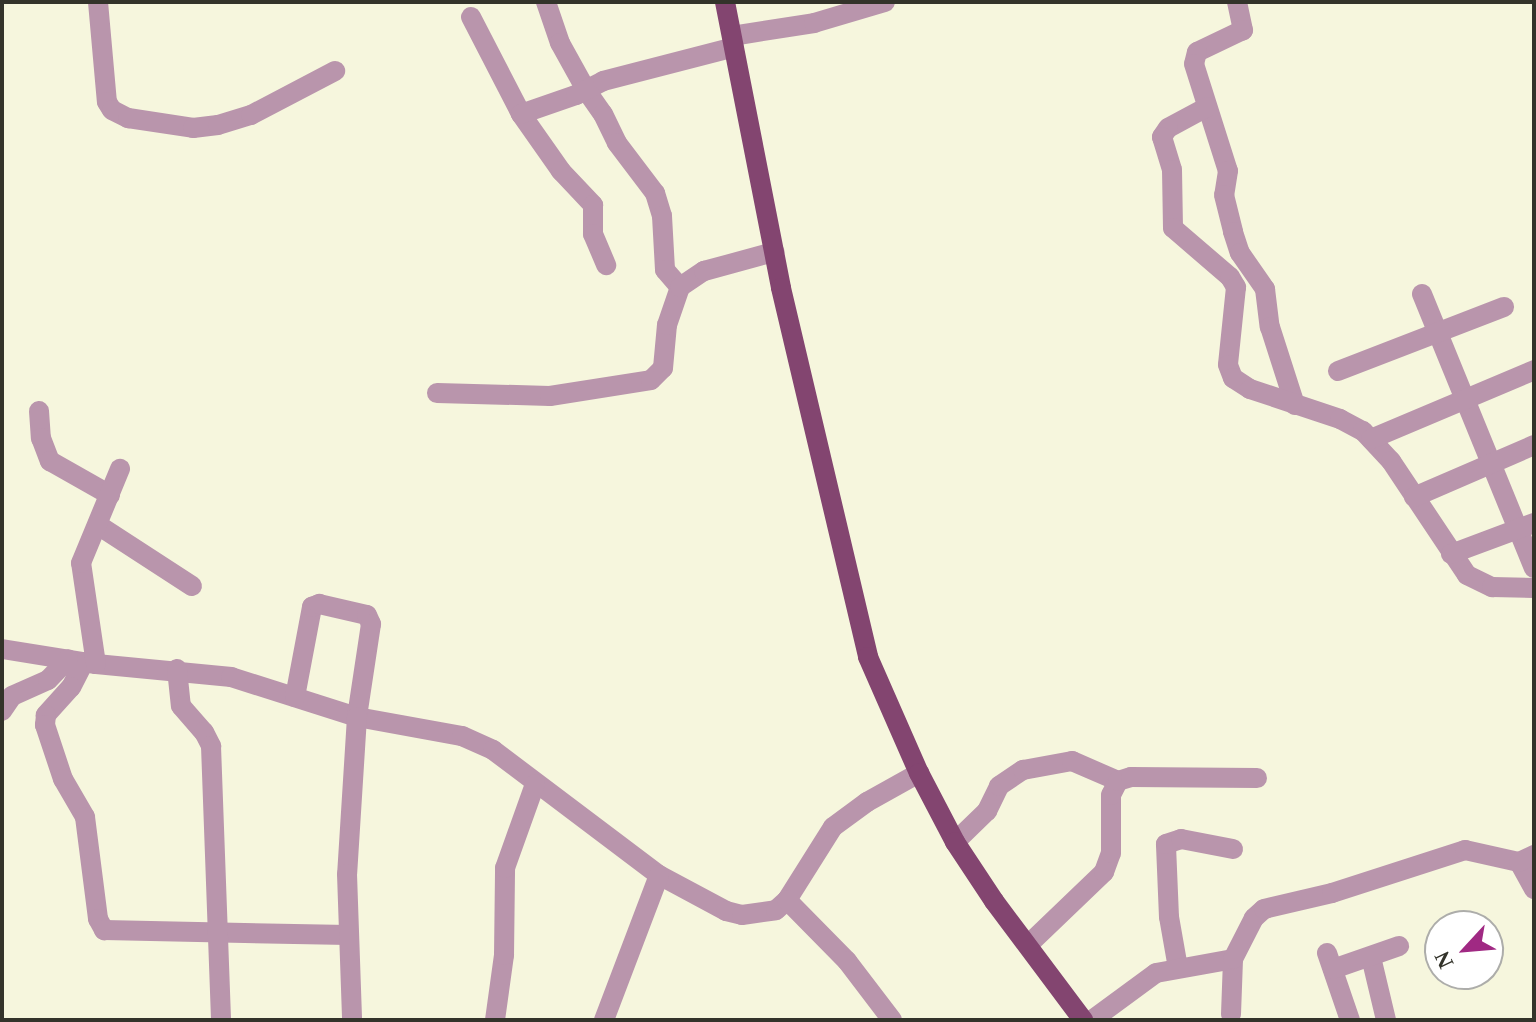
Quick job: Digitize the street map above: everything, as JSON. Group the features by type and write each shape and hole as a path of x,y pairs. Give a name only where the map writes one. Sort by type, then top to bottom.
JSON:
{"main road":[{"path":"725,2 781,288 853,607 868,657 919,773 955,842 994,901 1083,1020"}],"street":[{"path":"98,2 107,102 112,110 128,118 193,128 218,125 251,115 335,71"},
{"path":"546,2 560,43 586,90 603,114 617,143 655,193 662,216 665,270 680,287"},
{"path":"521,114 603,81 733,42 885,2"},
{"path":"1237,2 1243,30 1203,48 1194,57 1228,171 1224,195 1233,232 1240,253 1267,294 1270,327 1295,405"},
{"path":"471,17 521,114 561,171 591,201 593,234 606,265"},
{"path":"1207,107 1163,134 1172,170 1171,224 1230,277 1237,298 1228,354 1229,371 1250,389 1340,419 1371,439 1467,575 1480,584 1534,588"},
{"path":"437,393 550,396 651,380 663,368 667,325 680,287 704,271 775,257"},
{"path":"1230,277 1260,282"},
{"path":"1422,294 1490,462 1526,526 1534,568"},
{"path":"1338,371 1504,307"},
{"path":"1371,439 1534,370"},
{"path":"39,411 41,438 50,461 110,495"},
{"path":"1414,497 1534,445"},
{"path":"120,469 81,569 83,662 66,693 46,715 45,725 63,779 85,817 100,925 109,932 348,935"},
{"path":"98,525 192,586"},
{"path":"1451,554 1526,526"},
{"path":"295,697 312,607 319,604 364,614 371,624 357,717 349,809 348,935 352,1020"},
{"path":"2,649 83,662 177,669 231,677 357,717 462,736 493,750 659,875 726,911 742,915 768,914 787,900 833,827 867,802 919,773"},
{"path":"2,711 12,696 83,662"},
{"path":"177,669 181,706 204,732 211,746 221,1020"},
{"path":"955,842 987,811 999,786 1023,770 1072,761 1118,781 1131,777 1257,778"},
{"path":"1029,944 1104,872 1111,853 1111,795 1118,781"},
{"path":"495,1020 504,955 505,868 535,784"},
{"path":"1178,968 1169,917 1166,844 1181,839 1233,849"},
{"path":"1231,1014 1233,959 1254,918 1264,909 1332,893 1465,850 1526,858 1534,889"},
{"path":"604,1020 659,875"},
{"path":"787,900 847,961 887,1017"},
{"path":"1350,1020 1330,961 1371,957 1399,946"},
{"path":"1371,957 1386,1020"},
{"path":"1092,1020 1156,973 1233,959"}]}
